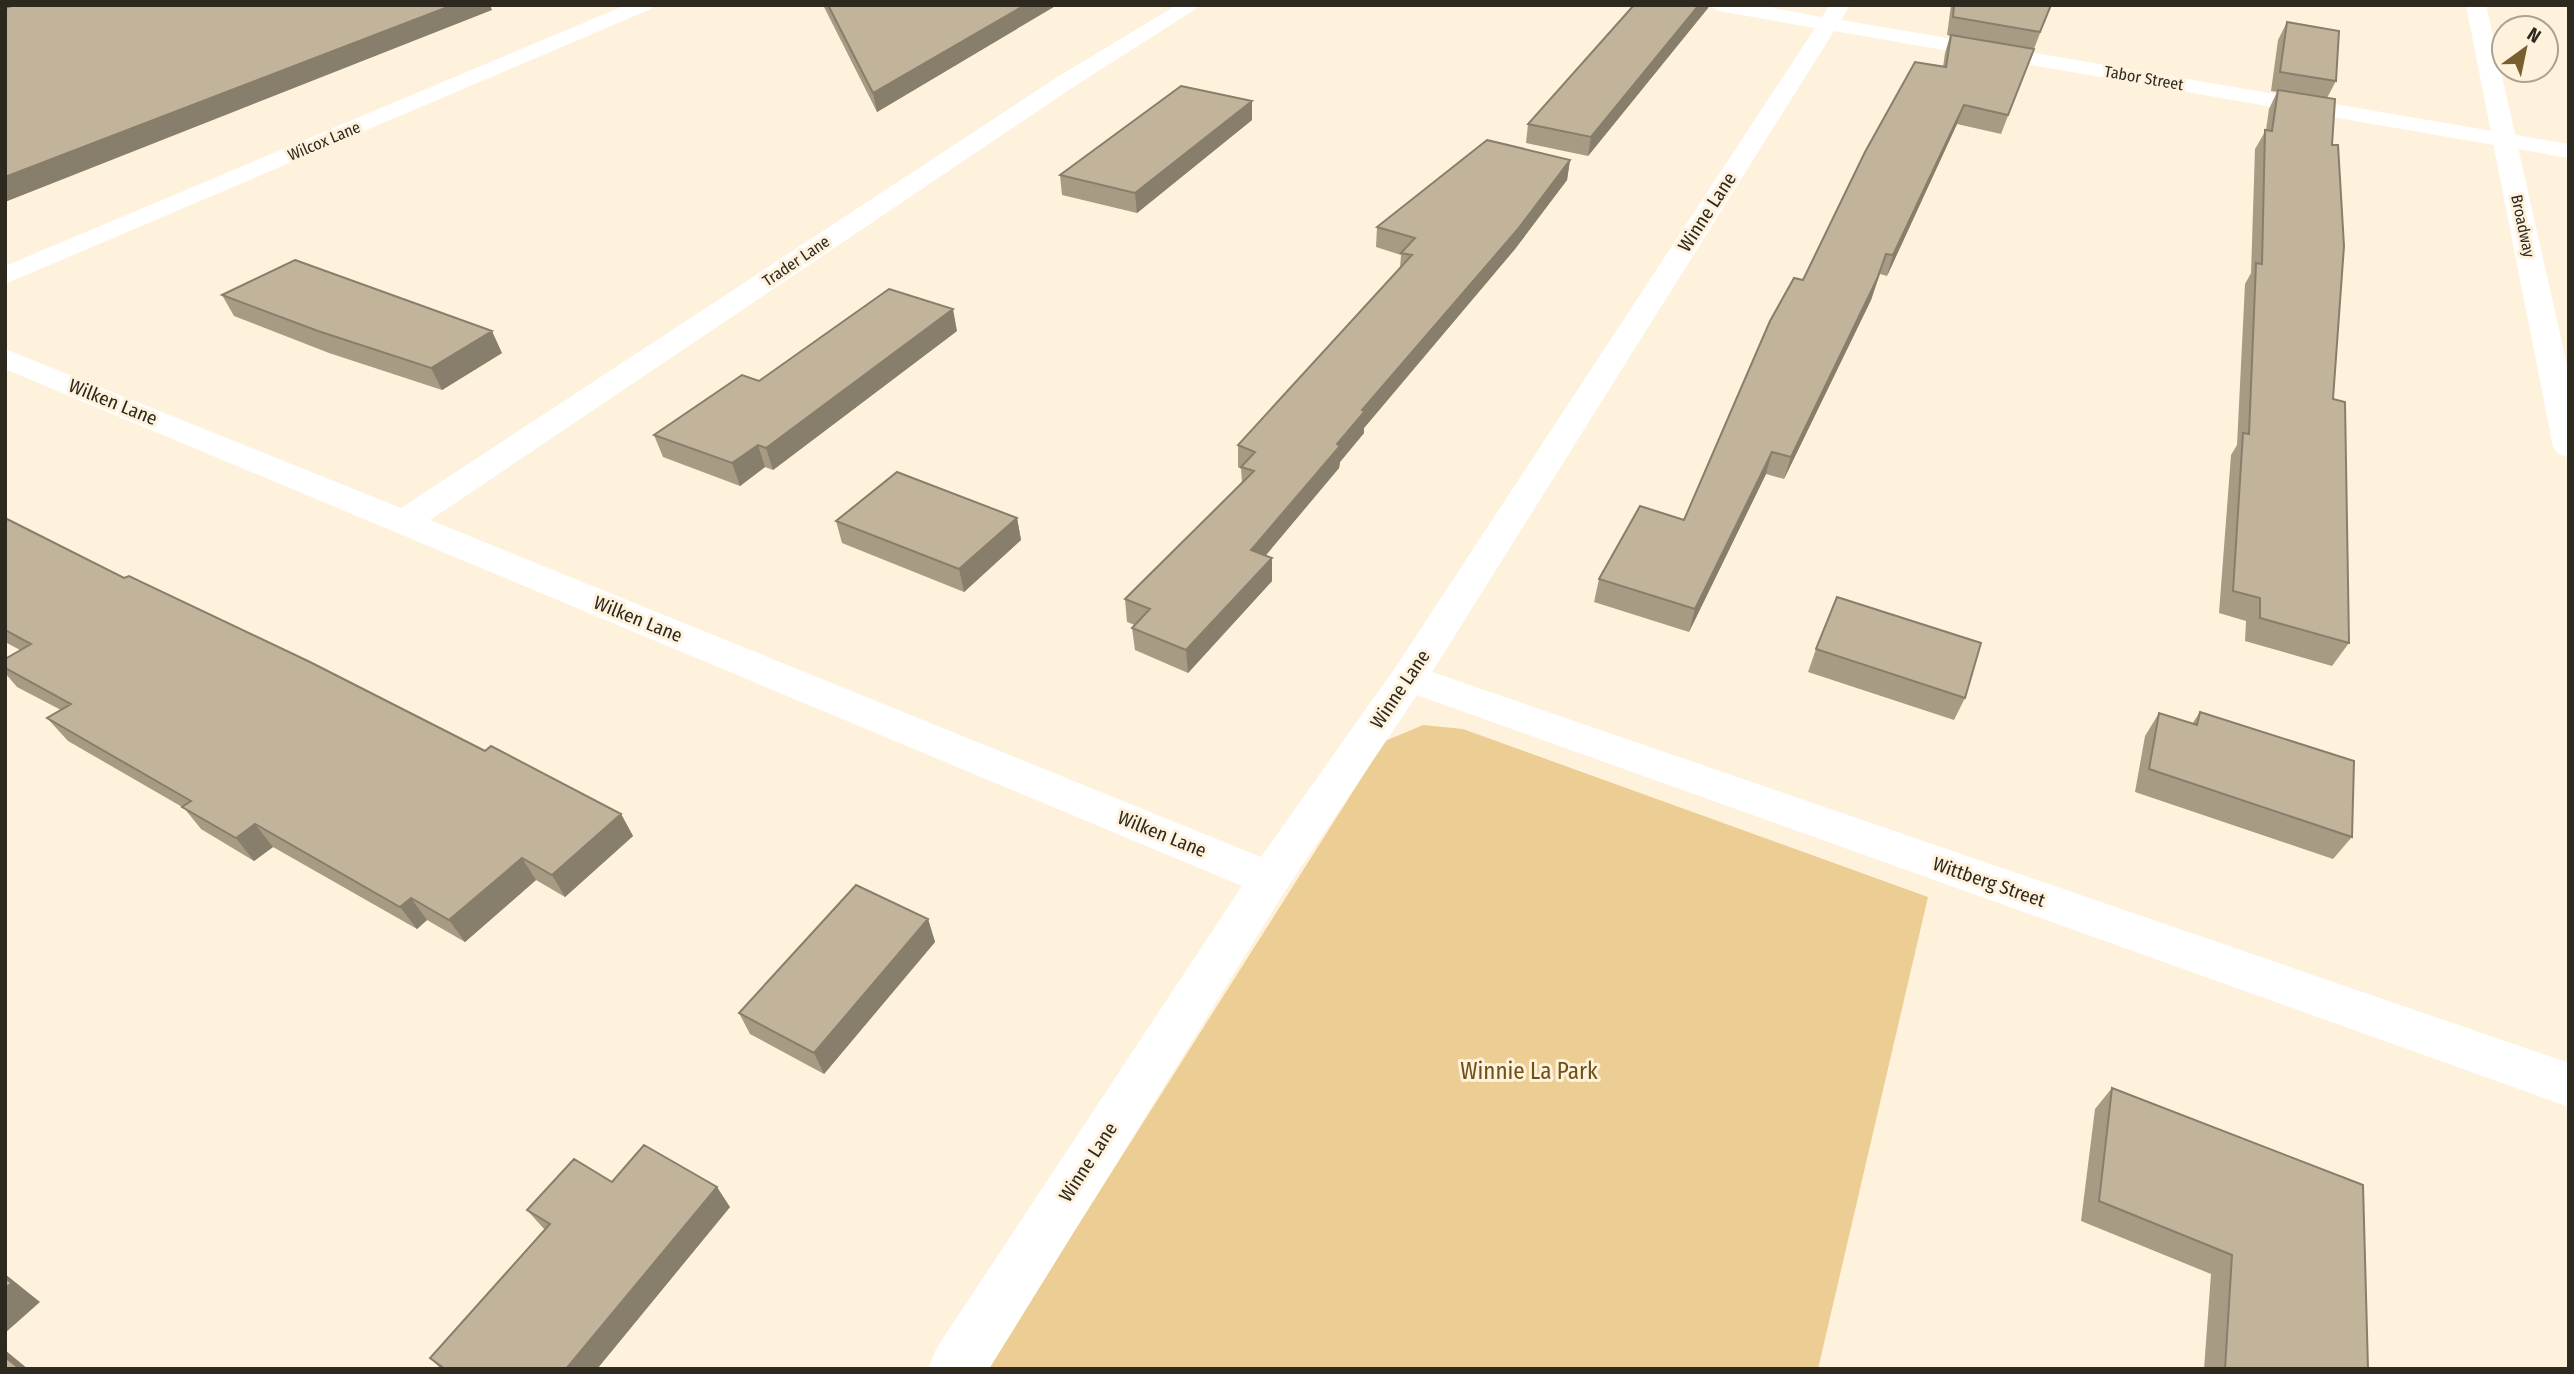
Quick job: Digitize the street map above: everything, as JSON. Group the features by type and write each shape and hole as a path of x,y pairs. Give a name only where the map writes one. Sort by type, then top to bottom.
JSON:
{"street":[{"name":"Wilcox Lane","path":"5,276 644,5"},
{"name":"Trader Lane","path":"403,522 1066,81 1192,5"},
{"name":"Tabor Street","path":"1719,5 1833,15 2569,151"},
{"name":"Broadway","path":"2476,5 2569,447"},
{"name":"Winne Lane","path":"956,1369 1270,879 1409,678 1833,15"},
{"name":"Wilken Lane","path":"5,358 1270,879"},
{"name":"Wittberg Street","path":"1409,678 2569,1085"}],"green space":[{"name":"Winnie La Park","path":"1423,725 1463,729 1928,897 1818,1369 987,1369 1385,741"}],"building":[{"path":"15,5 453,5 5,177 5,8"},
{"path":"828,5 1025,5 873,93"},
{"path":"1634,5 1699,5 1591,137 1528,124"},
{"path":"1954,5 2051,5 2040,32 1953,17"},
{"path":"2287,22 2339,31 2336,81 2280,72"},
{"path":"1951,35 2034,49 2008,115 1964,105 1893,255 1886,254 1877,279 1791,457 1772,452 1695,609 1599,579 1640,506 1684,520 1770,321 1794,278 1803,280 1865,152 1915,62 1946,67"},
{"path":"1181,86 1252,101 1135,193 1060,175"},
{"path":"2278,90 2335,99 2332,145 2338,145 2344,246 2333,399 2345,402 2349,643 2260,618 2260,598 2233,591 2243,433 2249,434 2256,263 2262,264 2265,130 2272,131"},
{"path":"1487,140 1570,160 1518,229 1362,410 1365,411 1337,444 1340,446 1251,550 1272,558 1186,650 1132,628 1150,609 1125,599 1254,471 1241,467 1255,452 1238,445 1412,255 1401,253 1415,238 1377,227"},
{"path":"295,260 492,331 431,368 318,331 222,295"},
{"path":"889,289 953,309 766,448 758,445 732,463 654,435 742,375 759,381"},
{"path":"897,472 1017,518 959,569 836,521"},
{"path":"5,518 124,578 129,576 310,662 485,751 491,746 621,814 552,875 522,858 449,920 411,898 400,907 255,824 236,838 182,807 191,801 47,718 71,704 5,668 5,659 31,644 5,630"},
{"path":"1837,597 1981,643 1965,698 1816,649"},
{"path":"2200,712 2354,761 2352,837 2149,769 2159,713 2197,725"},
{"path":"856,885 928,919 814,1053 739,1013"},
{"path":"2112,1088 2363,1185 2368,1369 2225,1369 2232,1255 2099,1201"},
{"path":"644,1145 717,1187 566,1369 445,1369 430,1358 550,1224 527,1210 574,1159 612,1182"},
{"path":"5,1278 12,1283 5,1288"},
{"path":"5,1357 20,1369 5,1369"}]}
